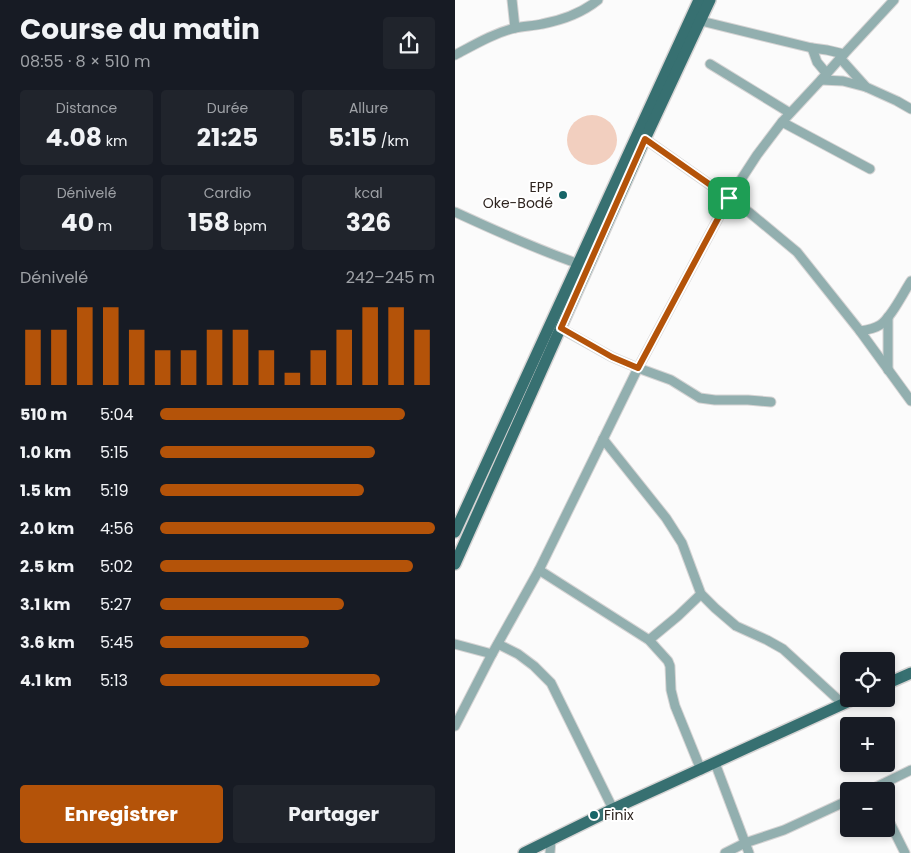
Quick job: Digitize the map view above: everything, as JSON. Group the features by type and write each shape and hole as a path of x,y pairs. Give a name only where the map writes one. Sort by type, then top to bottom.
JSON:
{"main road":[{"path":"455,532 699,0"},
{"path":"455,564 645,139 710,0"},
{"path":"895,680 911,672"},
{"path":"524,853 613,809 840,705"}],"street":[{"path":"512,0 515,28"},
{"path":"456,53 515,28 569,17 598,0"},
{"path":"455,726 492,654 539,570 638,368 729,198 757,155 782,122 894,0"},
{"path":"701,21 827,50 842,56 866,87"},
{"path":"812,48 824,77"},
{"path":"710,64 790,113"},
{"path":"824,77 866,87 911,109"},
{"path":"782,122 870,169"},
{"path":"645,139 729,198 797,252 860,331 911,401"},
{"path":"455,212 506,236 579,264"},
{"path":"860,331 870,330 880,325 888,317 911,281"},
{"path":"887,370 888,317"},
{"path":"561,328 612,357 671,380 700,398 771,402"},
{"path":"603,439 666,518 682,543 701,594 736,626 767,640 783,650 840,701"},
{"path":"539,570 649,640 669,663 671,690 675,706 701,770"},
{"path":"649,640 701,594"},
{"path":"455,644 492,654"},
{"path":"498,644 518,654 534,666 551,683 613,809"},
{"path":"715,763 749,853"},
{"path":"888,782 911,770"},
{"path":"725,853 745,842 784,830 840,804"},
{"path":"895,833 905,853"},
{"path":"550,853 551,840"}],"shaded area":[{"path":"587,115 597,115 610,122 617,135 617,145 610,158 597,165 587,165 578,161 571,154 567,145 567,135 571,126 578,119"}],"place":[{"name":"EPP Oke-Bodé","path":"563,195"},
{"name":"Finix","path":"594,815"}],"route":[{"path":"645,139 729,198 638,368 612,357 561,328 645,139"}]}
